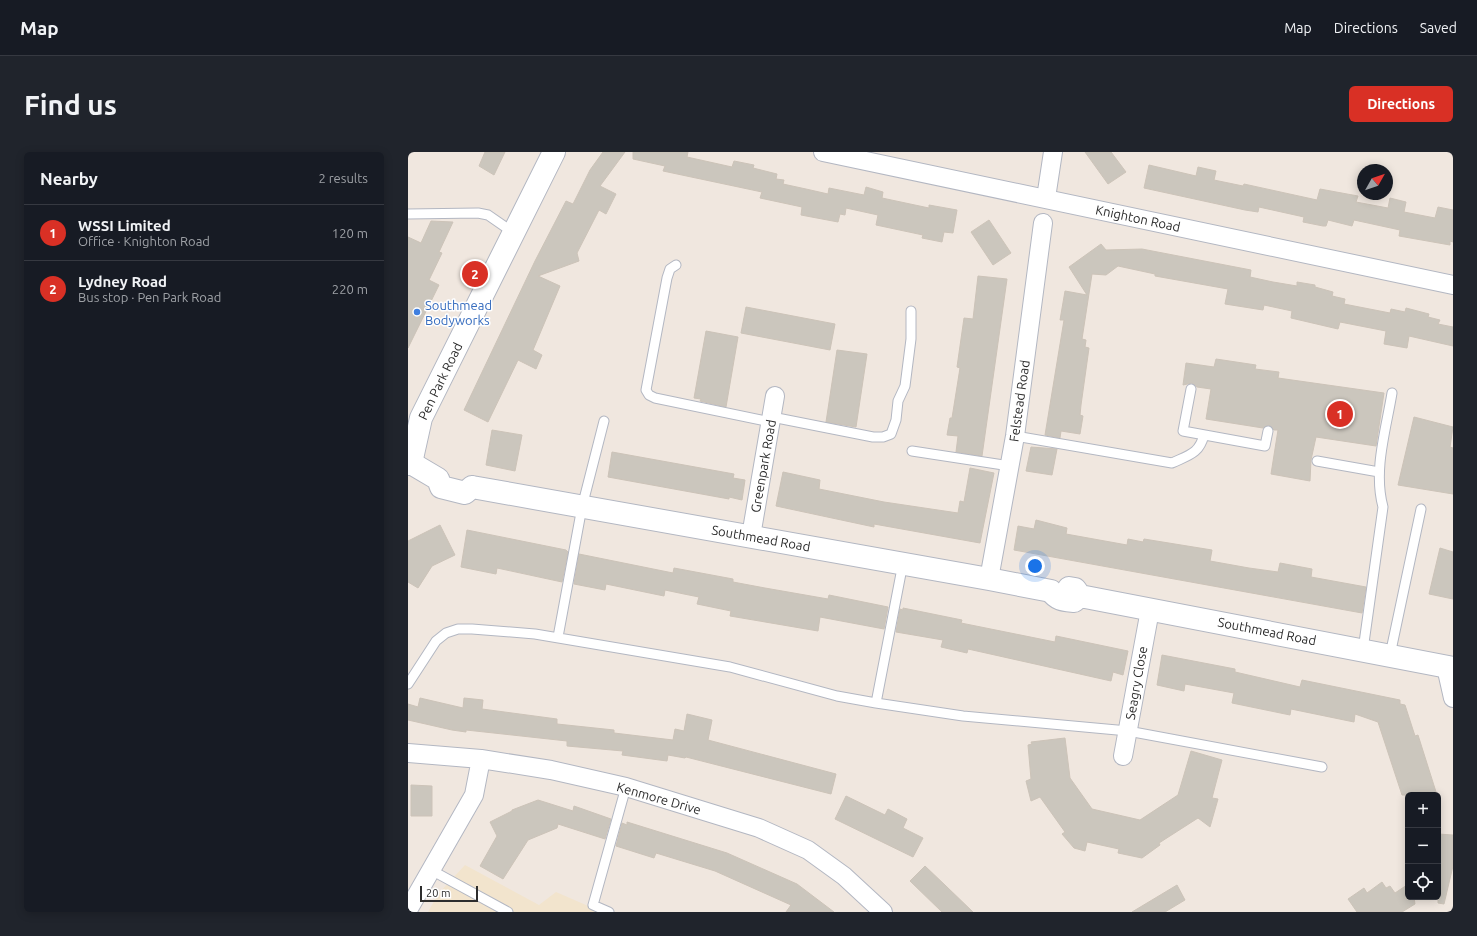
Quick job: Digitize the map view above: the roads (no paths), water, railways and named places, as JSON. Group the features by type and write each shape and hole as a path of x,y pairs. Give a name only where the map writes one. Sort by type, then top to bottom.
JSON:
{"main road":[{"name":"Pen Park Road","path":"410,464 421,418 554,152"},
{"name":"Southmead Road","path":"410,464 438,479 446,474 467,479 472,487 989,579 1051,591 1056,598 1064,600 1074,601 1080,596 1450,667"}],"street":[{"name":"Knighton Road","path":"823,152 1453,285"},
{"path":"1046,198 1053,152"},
{"name":"Felstead Road","path":"989,579 1015,436 1043,223"},
{"name":"Greenpark Road","path":"751,536 775,396"},
{"name":"Seagry Close","path":"1124,756 1150,610"},
{"path":"1450,667 1453,698"},
{"name":"Kenmore Drive","path":"408,753 481,759 551,770 626,787 759,828 808,850 844,876 883,912"},
{"path":"408,910 474,795 481,759"}],"lane":[{"path":"408,214 483,214 488,215 514,232"},
{"path":"676,265 670,269 667,278 646,390 649,395 655,398 771,420 873,437 883,437 891,434 896,420 898,401 905,386 911,339 912,312"},
{"path":"1191,389 1183,430 1265,446 1268,431"},
{"path":"1363,650 1383,507 1380,493 1379,472 1392,393"},
{"path":"558,637 582,507 604,421"},
{"path":"1015,436 1172,463 1192,454 1201,446 1204,435"},
{"path":"912,451 1010,466"},
{"path":"1317,461 1379,472"},
{"path":"1390,655 1421,509"},
{"path":"876,703 903,563"},
{"path":"408,684 436,641 446,633 458,629 558,637 730,667 837,696 876,703 963,716 1128,731 1322,767"},
{"path":"609,912 593,905 626,787"},
{"path":"431,870 508,912"}],"place":[{"name":"Lydney Road","path":"475,274"},
{"name":"Southmead Bodyworks","path":"417,312"},
{"name":"WSSI Limited","path":"1340,414"}]}
